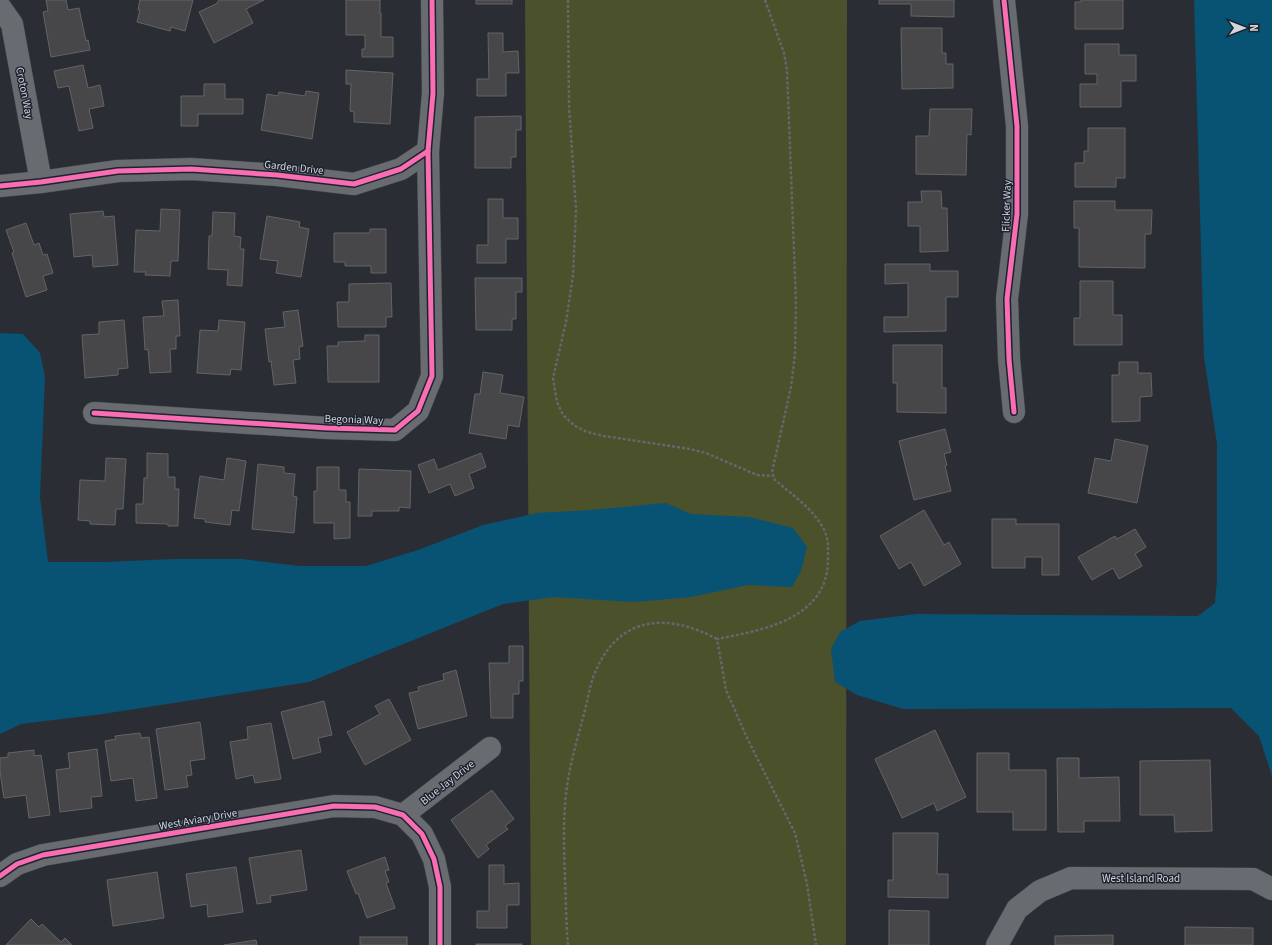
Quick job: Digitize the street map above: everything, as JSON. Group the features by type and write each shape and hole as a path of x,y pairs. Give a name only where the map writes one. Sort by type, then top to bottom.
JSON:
{"street":[{"path":"428,151 433,93 432,0"},
{"name":"Flicker Way","path":"1004,0 1017,126 1017,214 1007,299 1009,359 1014,412"},
{"name":"Croton Way","path":"0,7 12,24 41,182"},
{"name":"Garden Drive","path":"0,186 41,182 118,171 191,169 277,175 354,184 402,169 428,151"},
{"name":"Begonia Way","path":"94,413 327,428 395,430 418,411 432,376 428,151"},
{"name":"Blue Jay Drive","path":"403,816 490,748"},
{"name":"West Aviary Drive","path":"0,876 17,864 43,855 334,806 375,807 403,816"},
{"path":"403,816 422,834 434,859 440,887 440,945"},
{"name":"West Island Road","path":"997,945 1017,909 1040,891 1071,878 1253,879 1272,889"}],"path":[{"path":"568,0 569,106 576,210 573,275 566,322 553,378 557,402 563,415 575,426 587,432 690,449 706,453 757,475 773,476"},
{"path":"568,945 564,832 566,793 577,740 596,669 606,650 622,635 639,626 658,622 679,624 701,630 717,639 748,633 787,621 812,604 826,582 828,568 828,538 823,527 811,511 775,480 772,472 791,387 795,354 796,302 787,70 784,53 765,0"},
{"path":"717,639 726,690 748,740 795,833 807,884 816,945"}],"green space":[{"path":"525,0 847,0 846,945 531,945"}],"water":[{"path":"1194,0 1272,0 1272,776 1259,736 1231,708 903,709 857,695 835,682 831,649 840,632 860,621 916,614 1198,616 1215,603 1217,580 1217,444 1204,357"},
{"path":"0,333 23,334 40,353 45,377 40,497 48,562 243,559 299,566 366,566 418,550 483,525 537,513 666,503 691,514 749,517 793,528 807,547 801,571 792,587 748,585 691,597 634,602 554,597 503,604 309,682 103,714 21,724 0,734"}],"building":[{"path":"46,0 66,0 68,10 79,8 86,41 88,40 90,50 51,57 43,12 48,11"},
{"path":"140,0 193,0 185,31 171,27 170,31 137,22 140,10 138,10"},
{"path":"220,0 264,0 246,9 253,23 214,43 199,12 218,3 217,2"},
{"path":"346,0 380,0 381,37 393,37 393,57 362,57 362,49 365,49 365,35 346,35"},
{"path":"476,0 512,0 512,4 476,4"},
{"path":"879,0 954,0 954,17 911,16 911,4 879,4"},
{"path":"1081,0 1123,0 1123,29 1075,29 1075,2 1081,2"},
{"path":"901,28 942,28 942,53 946,53 946,64 953,64 953,88 902,89"},
{"path":"488,33 503,33 503,52 518,51 519,73 506,73 506,96 477,96 477,79 489,79"},
{"path":"1085,44 1119,44 1119,55 1136,55 1136,81 1121,81 1121,107 1080,107 1080,84 1097,84 1097,74 1085,74"},
{"path":"83,65 88,88 100,85 104,106 89,109 93,128 79,131 69,86 58,88 54,71"},
{"path":"346,70 393,73 390,124 354,122 354,112 350,111 351,84 346,84"},
{"path":"204,84 225,84 225,99 243,99 243,114 198,114 198,126 181,126 181,96 204,96"},
{"path":"306,91 319,93 312,139 261,130 267,94 278,96 279,92 305,96"},
{"path":"930,109 972,109 971,135 967,134 966,175 916,174 916,136 929,136"},
{"path":"521,116 521,130 516,130 516,157 511,157 511,168 475,168 475,117"},
{"path":"1088,128 1125,128 1125,178 1116,178 1116,187 1075,187 1075,163 1084,163 1084,151 1088,151"},
{"path":"921,191 941,191 942,208 947,208 948,251 920,252 920,226 908,226 908,202 922,202"},
{"path":"488,199 503,199 503,218 518,218 518,239 506,239 506,263 477,263 477,245 488,245"},
{"path":"1074,201 1115,201 1115,210 1152,210 1151,234 1145,234 1145,268 1079,267 1079,228 1074,228"},
{"path":"161,209 180,210 178,261 171,261 170,276 145,275 146,272 134,272 136,230 160,231"},
{"path":"103,211 104,217 114,216 118,265 93,267 92,255 74,257 70,214"},
{"path":"213,212 235,213 234,236 241,237 240,249 244,249 242,286 227,285 228,270 208,269 209,236 212,236"},
{"path":"267,216 300,222 299,227 309,229 301,277 276,273 278,261 260,259"},
{"path":"26,223 34,245 39,243 43,255 47,254 53,273 43,276 47,290 26,297 12,253 14,252 6,230"},
{"path":"370,229 386,229 386,273 371,273 371,266 345,266 345,262 334,262 334,233 370,233"},
{"path":"885,264 930,264 930,271 958,271 958,297 946,297 946,331 884,332 884,317 908,317 908,283 885,284"},
{"path":"475,278 522,278 522,292 516,292 516,319 512,319 512,330 476,330"},
{"path":"1080,281 1113,281 1113,315 1122,315 1122,345 1074,345 1074,318 1080,318"},
{"path":"391,283 392,317 386,317 386,327 338,327 337,302 349,302 349,284"},
{"path":"178,300 180,336 176,336 176,349 170,349 171,372 150,373 148,349 145,350 143,317 164,316 162,301"},
{"path":"298,310 303,346 299,347 300,359 293,360 296,383 274,385 271,361 269,362 265,329 285,327 283,312"},
{"path":"124,320 128,368 118,369 118,375 85,378 82,335 99,334 99,322"},
{"path":"219,320 245,322 241,370 231,369 230,375 197,373 200,330 218,331"},
{"path":"365,335 379,335 379,382 328,382 327,346 338,346 338,342 365,341"},
{"path":"893,345 942,345 942,388 946,388 946,413 897,412 897,383 893,383"},
{"path":"1119,362 1138,362 1138,373 1151,373 1152,396 1140,397 1140,421 1112,422 1112,375 1119,375"},
{"path":"483,372 503,375 500,393 524,397 519,427 508,425 506,439 469,433 475,394 480,394"},
{"path":"945,429 951,452 944,454 947,465 945,466 951,491 914,500 899,441"},
{"path":"1115,439 1148,446 1137,503 1088,493 1095,458 1111,461"},
{"path":"147,453 168,454 168,477 175,477 175,489 179,489 178,526 168,526 168,524 136,523 136,504 143,504 144,478 147,478"},
{"path":"481,453 486,467 469,474 474,488 455,496 450,484 429,493 418,465 434,459 438,470"},
{"path":"106,458 126,459 123,509 116,509 115,525 90,524 90,521 78,520 80,480 105,481"},
{"path":"227,458 246,461 239,511 232,510 230,525 205,522 205,519 194,518 200,476 224,480"},
{"path":"258,464 284,467 284,473 295,474 293,496 297,497 294,533 252,529"},
{"path":"317,467 339,467 339,490 346,490 346,502 350,502 350,538 334,539 334,523 314,523 314,491 317,491"},
{"path":"359,469 411,471 410,508 399,507 399,511 372,511 372,516 358,516"},
{"path":"924,510 944,545 949,542 961,564 924,586 911,562 899,569 880,536"},
{"path":"992,519 1016,519 1016,524 1059,524 1059,575 1042,575 1042,557 1025,557 1025,568 992,568"},
{"path":"1135,529 1146,547 1135,554 1142,566 1119,579 1113,568 1092,580 1078,557 1115,536 1117,539"},
{"path":"509,646 523,646 523,681 519,681 519,694 513,694 513,718 491,718 489,663 509,663"},
{"path":"456,670 467,716 418,729 409,693 419,691 418,687 444,680 443,674"},
{"path":"389,699 411,740 365,765 347,732 380,714 375,706"},
{"path":"324,701 332,735 318,738 321,752 293,759 281,712"},
{"path":"200,722 205,759 190,761 192,775 186,776 188,787 165,790 156,729"},
{"path":"271,723 281,779 255,783 253,775 236,779 230,742 248,739 247,727"},
{"path":"935,730 966,797 937,811 934,803 902,818 875,759"},
{"path":"140,733 141,738 149,737 157,798 136,801 133,778 111,781 105,741 116,739 115,736"},
{"path":"97,749 102,796 91,797 92,808 60,812 56,770 70,768 68,753"},
{"path":"34,750 34,756 41,755 50,815 29,818 26,795 4,798 0,772 0,758 8,757 8,753"},
{"path":"977,753 1009,753 1009,770 1046,770 1046,830 1013,830 1013,812 977,812"},
{"path":"1057,758 1079,758 1079,778 1119,777 1120,821 1084,821 1084,832 1058,832"},
{"path":"1210,760 1212,831 1175,832 1174,815 1140,815 1140,761"},
{"path":"492,790 514,819 505,826 508,829 486,845 489,849 478,858 451,820"},
{"path":"893,833 938,833 937,874 948,874 948,898 888,897 888,880 893,880"},
{"path":"301,850 307,890 270,896 271,902 257,904 249,858"},
{"path":"385,857 389,870 385,871 389,882 386,883 395,908 367,918 358,893 356,894 347,871"},
{"path":"489,865 504,865 504,884 519,883 519,905 507,905 507,928 477,928 477,911 489,911"},
{"path":"236,867 243,912 208,917 207,904 191,907 186,874"},
{"path":"157,872 164,918 113,926 107,880"},
{"path":"889,910 929,911 929,945 889,945"},
{"path":"31,919 39,927 42,924 61,942 65,938 72,945 6,945"},
{"path":"1185,927 1253,928 1253,945 1185,945"},
{"path":"1113,935 1113,945 1055,945 1055,936"},
{"path":"360,937 407,937 407,945 360,945"},
{"path":"256,940 257,945 224,945"},
{"path":"522,944 522,945 476,945"}],"cycle path":[{"path":"94,413 327,428 395,430 418,411 432,376 428,151 433,93 432,0"},
{"path":"1004,0 1017,126 1017,214 1007,299 1009,359 1014,412"},
{"path":"0,186 41,182 118,171 191,169 277,175 354,184 401,169 428,151"},
{"path":"0,876 17,864 43,855 334,806 375,807 403,815 422,834 434,859 440,887 440,945"}]}
